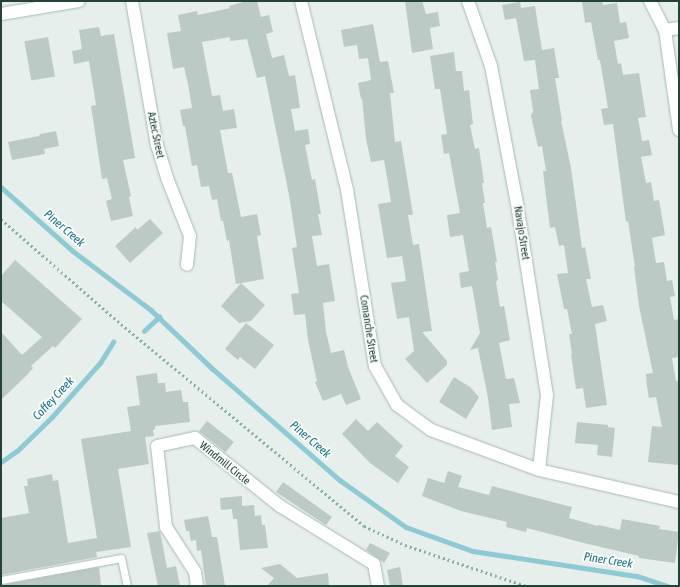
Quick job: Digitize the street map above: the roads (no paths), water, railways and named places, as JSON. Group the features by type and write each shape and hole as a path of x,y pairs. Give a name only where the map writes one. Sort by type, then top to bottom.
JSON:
{"street":[{"path":"1,14 79,1"},
{"name":"Aztec Street","path":"132,1 157,145 167,178 190,236 187,265"},
{"name":"Comanche Street","path":"301,1 347,190 375,366 397,405 431,430 539,470 679,502"},
{"name":"Navajo Street","path":"468,1 491,66 517,204 547,395 539,470"},
{"path":"650,1 665,30 679,130"},
{"path":"665,30 679,28"},
{"name":"Windmill Circle","path":"197,586 195,572 166,527 157,446 195,438 280,506 374,564 378,586"}],"lane":[{"path":"1,580 121,558 126,586"}],"waterway":[{"name":"Piner Creek","path":"1,187 73,251 151,310 213,369 340,480 406,527 473,551 637,576 667,586"},
{"name":"Coffey Creek","path":"144,331 159,317"},
{"name":"Coffey Creek","path":"1,462 17,451 52,417 100,363 113,342"}]}
